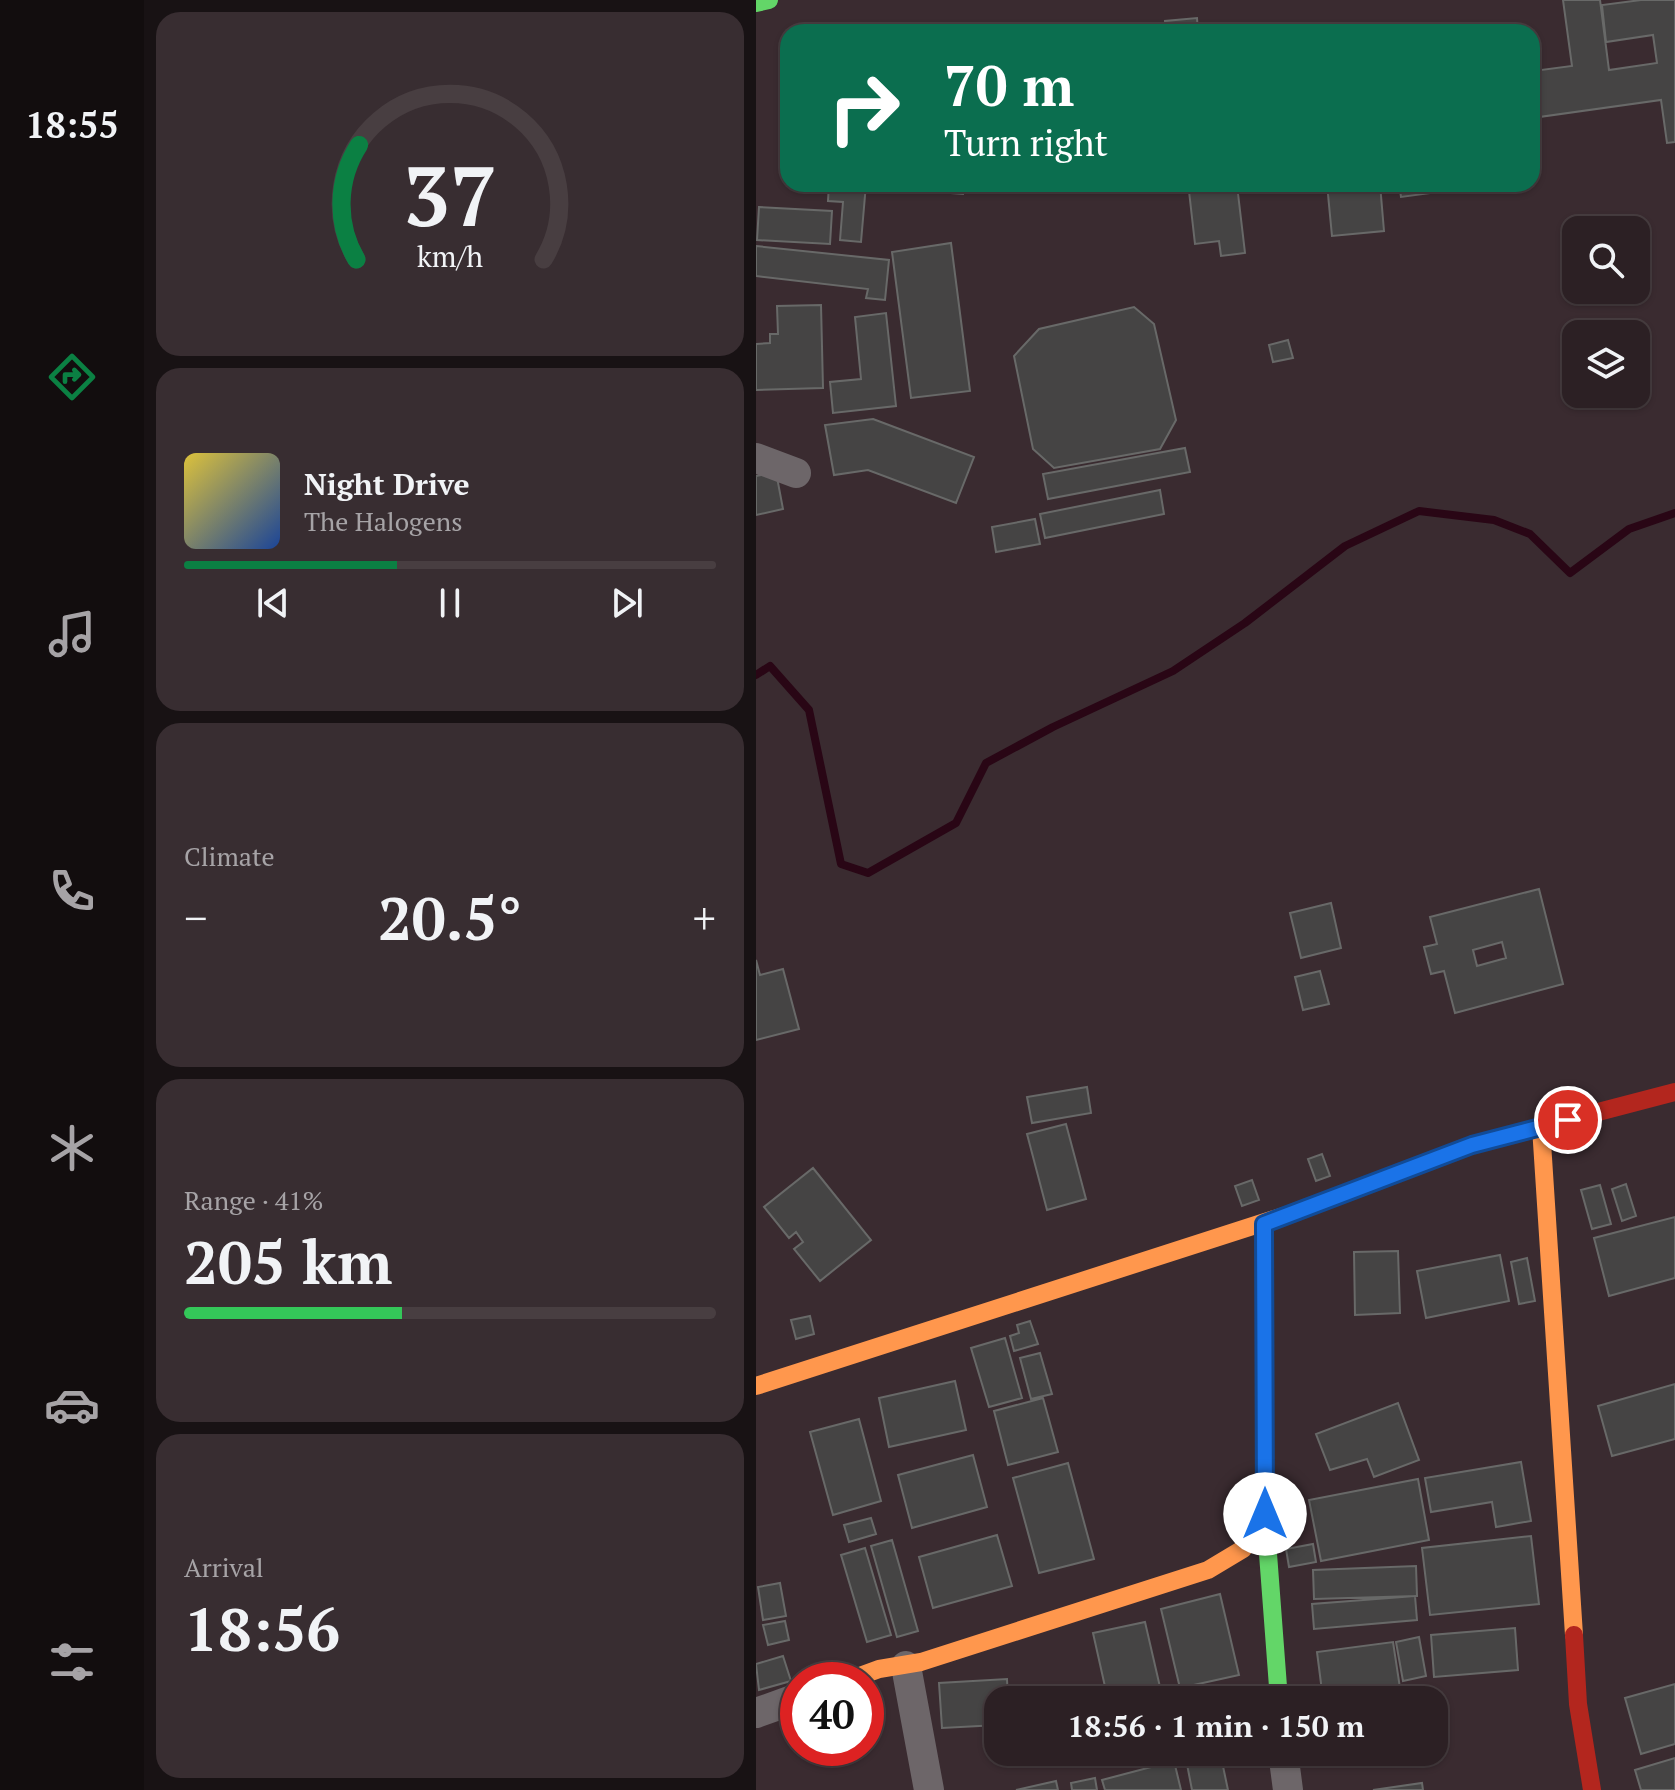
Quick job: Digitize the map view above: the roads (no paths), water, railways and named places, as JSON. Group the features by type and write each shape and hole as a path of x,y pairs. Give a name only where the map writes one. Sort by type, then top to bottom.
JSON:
{"street":[{"path":"756,3 769,0"},
{"path":"756,458 796,473"},
{"path":"756,1386 1264,1224 1472,1145 1675,1092"},
{"path":"1541,1127 1578,1704 1592,1790"},
{"path":"1264,1224 1265,1514 1278,1686"},
{"path":"884,1668 906,1666 1208,1570 1243,1549 1265,1514"},
{"path":"906,1666 929,1790"},
{"path":"756,1713 780,1704"},
{"path":"1285,1766 1288,1790"}],"waterway":[{"path":"756,675 770,666 809,710 841,864 868,873 956,823 986,763 1053,727 1173,671 1245,623 1345,546 1419,511 1494,520 1530,534 1570,573 1629,529 1675,513"}]}
